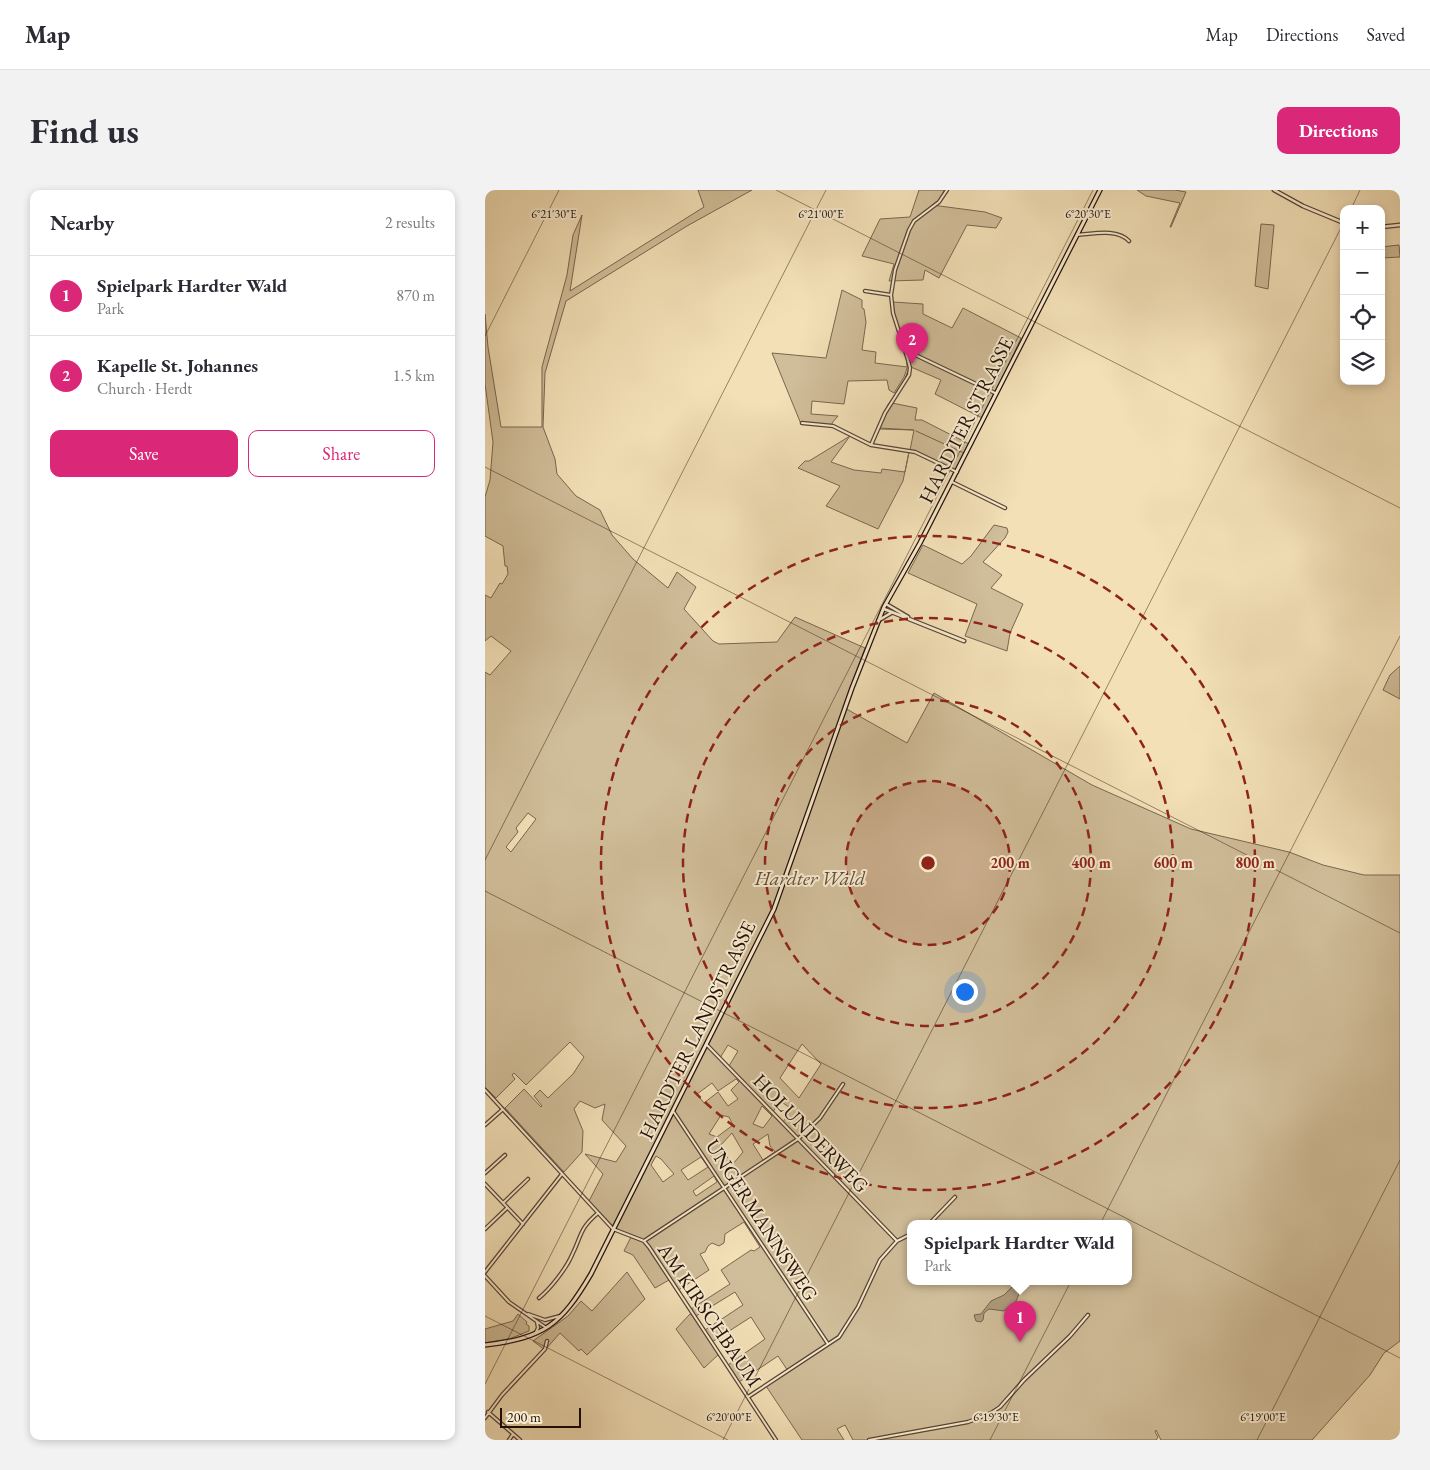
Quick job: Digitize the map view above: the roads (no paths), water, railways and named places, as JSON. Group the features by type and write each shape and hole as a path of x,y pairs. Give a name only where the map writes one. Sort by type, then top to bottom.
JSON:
{"main road":[{"name":"HARDTER STRASSE","path":"861,665 886,604 952,482 1100,190"},
{"name":"HARDTER LANDSTRASSE","path":"485,1345 518,1340 535,1334 563,1315 581,1292 707,1045 777,902 861,665"}],"street":[{"path":"871,445 885,414 909,375 910,368 893,313 891,294 895,270 914,221 939,202 947,190"},
{"path":"1274,190 1306,208 1340,221"},
{"path":"1385,227 1400,225"},
{"path":"1077,235 1116,233 1129,241"},
{"path":"865,291 891,294"},
{"path":"905,350 997,394"},
{"path":"802,423 833,426 871,445 915,452 957,472"},
{"path":"952,482 1005,508"},
{"path":"886,604 911,619"},
{"path":"884,609 964,640"},
{"path":"878,621 891,613"},
{"name":"HOLUNDERWEG","path":"707,1045 897,1241"},
{"path":"644,1241 798,1139 820,1118 843,1084"},
{"name":"AM KIRSCHBAUM","path":"485,1090 614,1230 644,1241 776,1440"},
{"path":"485,1125 503,1109"},
{"name":"UNGERMANNSWEG","path":"673,1112 828,1344"},
{"path":"485,1173 505,1155"},
{"path":"547,1327 509,1302 485,1274 562,1174"},
{"path":"503,1203 528,1179"},
{"path":"485,1184 523,1224"},
{"path":"933,1220 955,1197"},
{"path":"485,1229 507,1208"},
{"path":"539,1298 546,1292 572,1256 586,1222 598,1213"},
{"path":"748,1397 839,1337 858,1307 880,1260 897,1241 907,1236"},
{"path":"526,1314 545,1320 563,1315"},
{"path":"869,1440 968,1422 991,1413 1000,1407 1024,1380 1070,1336 1088,1314"},
{"path":"545,1320 547,1327"},
{"path":"535,1334 538,1328 537,1322"},
{"path":"485,1418 488,1412 545,1349 547,1341"},
{"path":"488,1412 520,1440"},
{"path":"509,1440 513,1434"}],"waterway":[{"path":"890,292 892,280"},
{"path":"902,346 907,361"},
{"path":"894,396 905,379 908,370"},
{"path":"887,406 893,398"},
{"path":"881,420 883,414"},
{"path":"877,428 880,421"},
{"path":"880,429 913,430"},
{"path":"916,431 964,453"}],"place":[{"name":"Kapelle St. Johannes","path":"912,364"},
{"name":"Spielpark Hardter Wald","path":"1020,1342"}],"park label":[{"name":"Hardter Wald","path":"810,878"}]}
